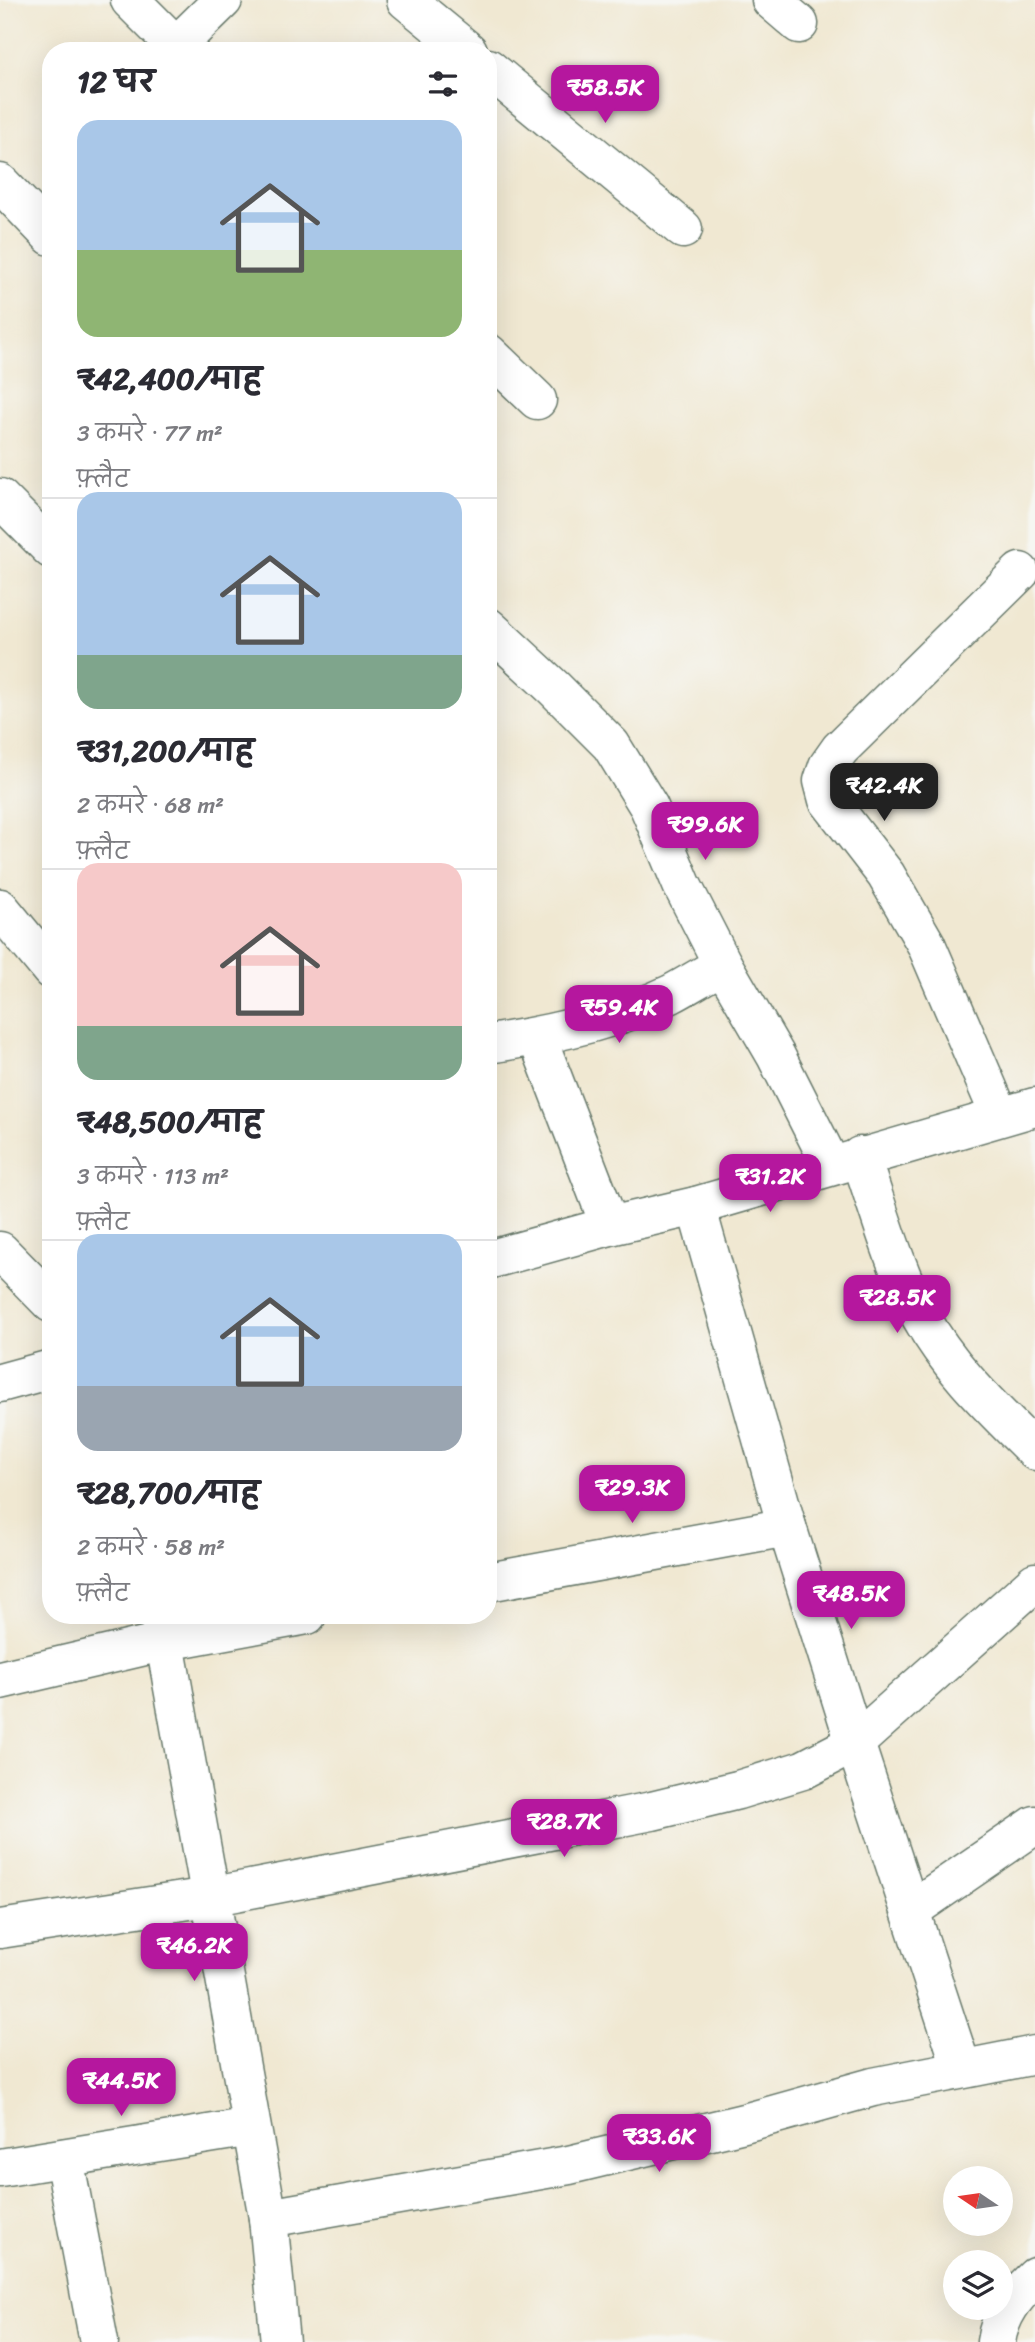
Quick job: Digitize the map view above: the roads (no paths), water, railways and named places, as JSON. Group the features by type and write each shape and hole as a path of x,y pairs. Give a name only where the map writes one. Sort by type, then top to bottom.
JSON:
{"street":[{"path":"130,0 172,42"},
{"path":"184,42 223,0"},
{"path":"406,0 457,42"},
{"path":"497,75 683,229"},
{"path":"0,183 42,227"},
{"path":"497,362 537,400"},
{"path":"0,498 42,540"},
{"path":"497,1257 696,1206 1018,1112 886,875 828,800 823,781 828,766 839,749 1020,572"},
{"path":"497,635 611,746 649,807 682,885 723,965 776,1056 845,1161 895,1255 921,1317 958,1370 1035,1451"},
{"path":"0,908 42,959"},
{"path":"497,1043 537,1037 614,1016 670,994 723,965"},
{"path":"537,1037 610,1226"},
{"path":"696,1206 787,1527 962,2069"},
{"path":"0,1251 42,1294"},
{"path":"0,1383 42,1371"},
{"path":"497,1580 787,1527"},
{"path":"0,1929 209,1897 652,1811 738,1790 803,1770 855,1743 1035,1582"},
{"path":"0,1680 163,1628 207,1624"},
{"path":"163,1628 268,2218 280,2342"},
{"path":"911,1910 1035,1825"},
{"path":"268,2218 569,2165 744,2123 873,2087 1035,2055"},
{"path":"0,2168 251,2127"},
{"path":"64,2158 99,2342"},
{"path":"996,2342 998,2327 1013,2299 1035,2277"}]}
